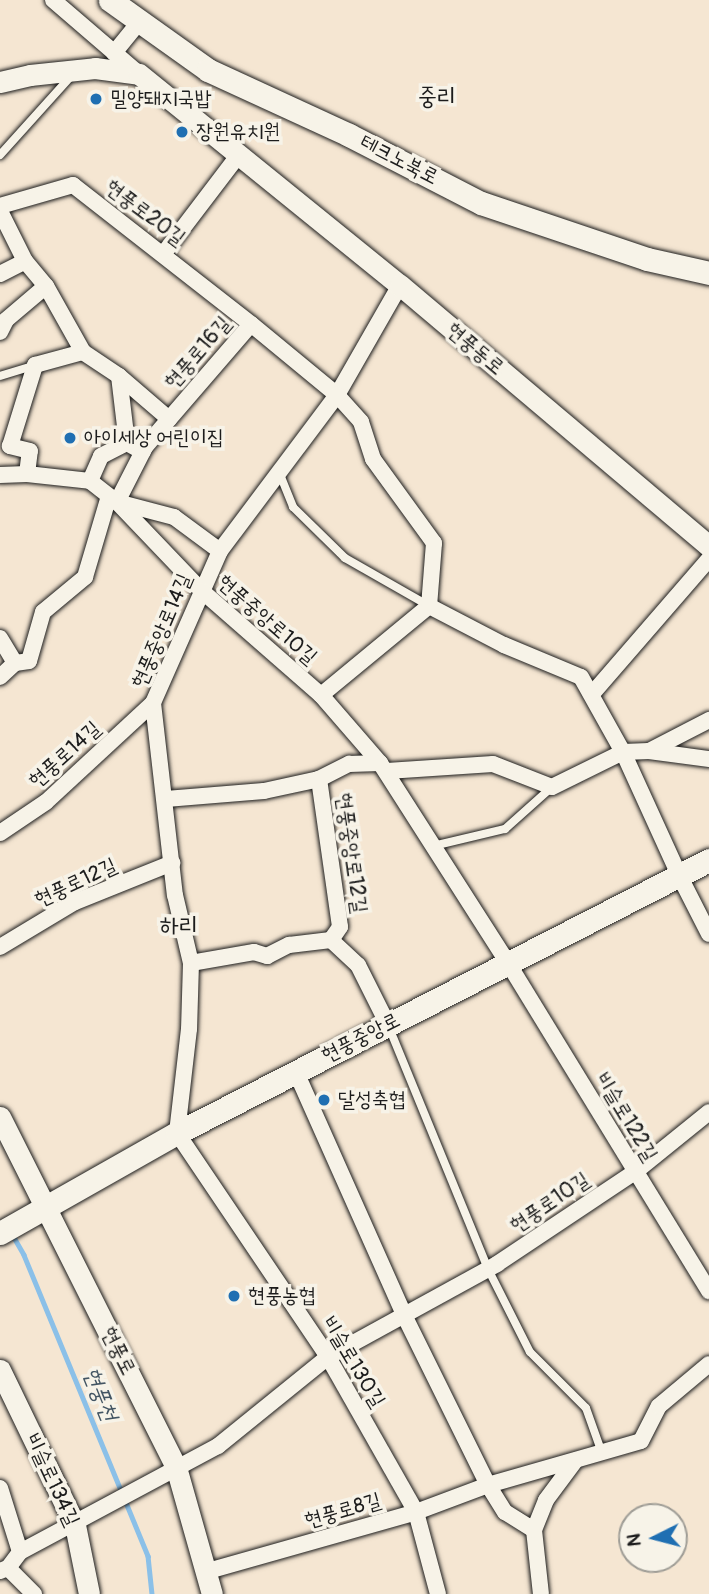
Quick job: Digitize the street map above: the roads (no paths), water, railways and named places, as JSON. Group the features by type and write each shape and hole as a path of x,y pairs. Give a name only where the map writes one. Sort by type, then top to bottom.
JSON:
{"main road":[{"name":"테크노북로","path":"117,3 139,22 208,70 349,135 481,203 647,259 709,273"},
{"name":"현풍중앙로","path":"0,1233 47,1209 177,1133 709,860"}],"street":[{"path":"53,0 139,74"},
{"path":"114,53 139,22"},
{"path":"0,82 95,68 139,74"},
{"name":"현풍동로","path":"139,74 400,285 709,546"},
{"path":"164,253 238,156"},
{"name":"현풍로20길","path":"0,208 72,185 164,253 251,324"},
{"path":"0,208 25,261 46,286 83,352 119,376 169,419"},
{"path":"0,274 25,261"},
{"name":"현풍중앙로14길","path":"177,1133 189,1029 191,963 175,895 153,703 220,551 337,395 400,285"},
{"path":"3,326 46,286"},
{"name":"현풍로16길","path":"0,677 15,663 29,661 43,612 85,578 113,499 143,452 251,324 337,395"},
{"path":"27,474 30,451 10,446 20,424 35,365 83,352"},
{"path":"119,376 127,443"},
{"path":"321,695 429,606 434,543 373,459 361,422 337,395"},
{"path":"127,443 143,452"},
{"path":"0,475 27,474 89,481 101,456 127,443"},
{"name":"현풍중앙로10길","path":"89,481 113,499 202,591 321,695 384,767 431,846 508,963"},
{"name":"현풍중앙로10길","path":"113,499 174,517 220,551"},
{"path":"592,694 709,559"},
{"path":"429,606 504,645 582,677 623,752 709,934"},
{"path":"0,638 15,663"},
{"name":"현풍로14길","path":"0,834 46,802 153,703"},
{"path":"649,751 709,720"},
{"path":"318,779 349,764 384,767 494,764 552,787 623,752 649,751 709,759"},
{"name":"현풍중앙로12길","path":"166,799 264,791 318,779 340,927 331,940 358,965 388,1024"},
{"name":"현풍로12길","path":"0,947 75,902 173,863"},
{"path":"191,963 254,953 267,956 289,945 331,940"},
{"name":"비슬로122길","path":"508,963 709,1292"},
{"path":"296,1072 404,1315 488,1485 505,1512 534,1530"},
{"name":"현풍로10길","path":"20,1552 75,1525 218,1446 328,1357 488,1269 635,1172 709,1112"},
{"name":"현풍로","path":"0,1117 176,1467 208,1572 212,1594"},
{"name":"비슬로130길","path":"177,1133 328,1357 416,1512 438,1594"},
{"name":"현풍로8길","path":"208,1572 416,1512 488,1485 641,1441 659,1406 709,1364"},
{"name":"비슬로134길","path":"0,1370 75,1525 89,1594"},
{"path":"541,1594 534,1530 546,1500 575,1461"},
{"path":"0,1488 20,1552 4,1569 34,1594"}],"lane":[{"path":"0,155 76,70"},
{"path":"0,376 35,365"},
{"path":"279,472 293,507 345,558 429,606"},
{"path":"431,846 505,829 552,787"},
{"path":"388,1024 488,1269 530,1352 586,1408 602,1453"}],"waterway":[{"name":"현풍천","path":"12,1234 24,1255 148,1556 152,1594"}],"place":[{"name":"밀양돼지국밥","path":"96,99"},
{"name":"장원유치원","path":"182,132"},
{"name":"아이세상 어린이집","path":"70,438"},
{"name":"달성축협","path":"324,1100"},
{"name":"현풍농협","path":"234,1296"}],"district":[{"name":"중리","path":"437,97"},
{"name":"하리","path":"179,926"}]}
